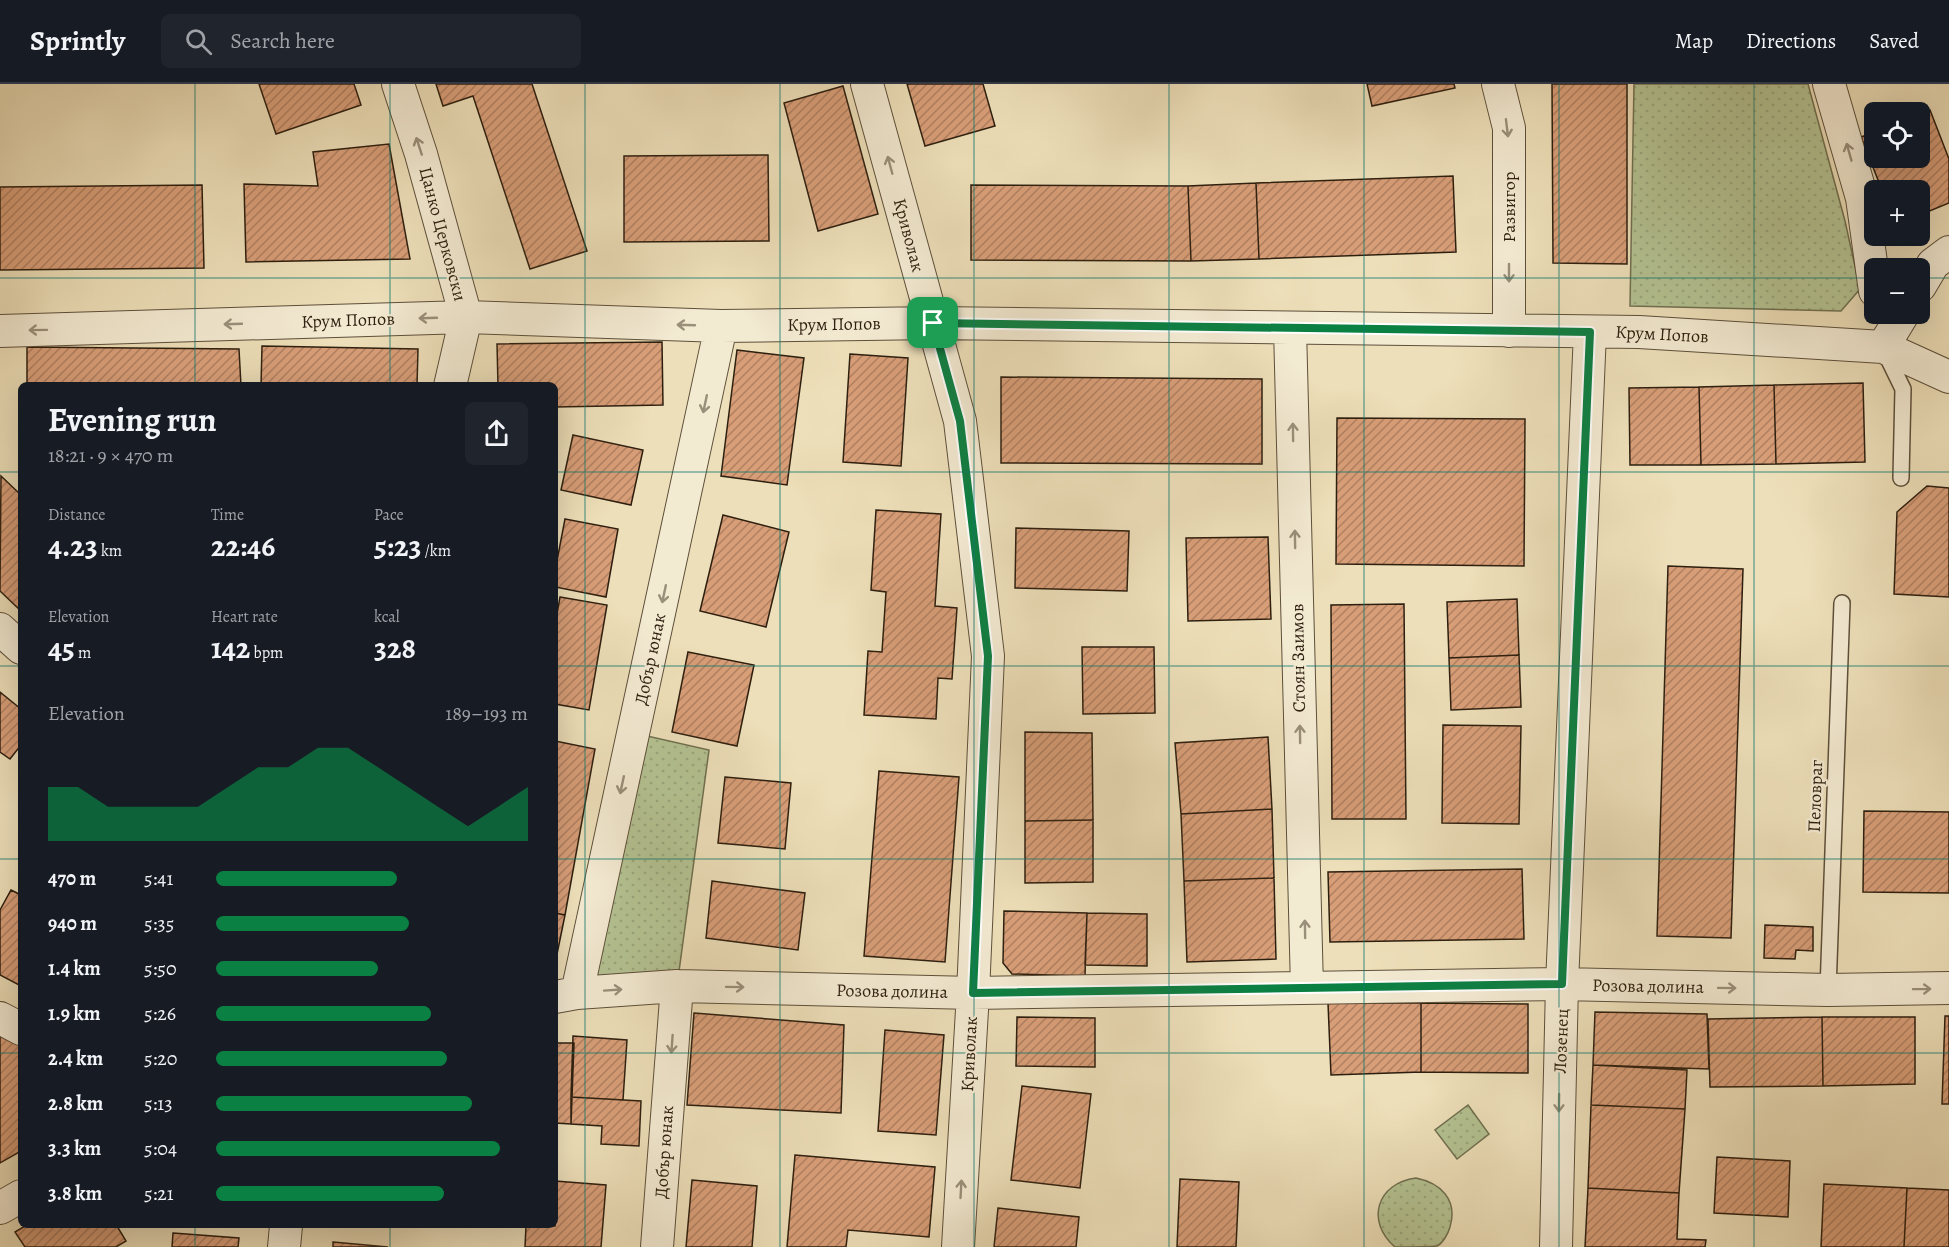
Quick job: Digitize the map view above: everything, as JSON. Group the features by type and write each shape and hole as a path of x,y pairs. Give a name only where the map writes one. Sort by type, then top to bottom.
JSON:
{"street":[{"name":"Цанко Церковски","path":"398,84 421,154 465,316 451,382"},
{"name":"Криволак","path":"867,84 960,421 988,656 973,993 958,1247"},
{"name":"Развигор","path":"1498,84 1509,128 1509,331"},
{"path":"1829,84 1862,198 1870,258"},
{"path":"1930,269 1949,252"},
{"name":"Крум Попов","path":"0,331 465,316 721,326 933,323 1639,332 1882,347 1949,377"},
{"path":"1879,324 1882,347"},
{"path":"1882,347 1897,324"},
{"name":"Добър юнак","path":"566,995 721,326"},
{"name":"Стоян Заимов","path":"1290,328 1307,988"},
{"name":"Лозенец","path":"1556,1247 1562,984 1590,332"},
{"path":"0,629 18,645"},
{"name":"Розова долина","path":"566,995 677,986 973,993 1562,984 1828,990 1949,988"},
{"name":"Добър юнак","path":"657,1247 677,986"},
{"path":"0,1018 18,1027"},
{"path":"0,1208 18,1198"},
{"path":"284,1247 286,1228"}],"lane":[{"path":"1882,347 1903,389 1901,478"},
{"name":"Пеловраг","path":"1828,990 1842,603"}],"green space":[{"path":"1634,84 1808,84 1845,221 1860,289 1841,311 1630,306"},
{"path":"634,733 709,750 677,986 577,993"},
{"path":"1468,1105 1489,1134 1457,1159 1435,1130"},
{"path":"1416,1178 1433,1184 1445,1194 1452,1209 1450,1227 1445,1238 1437,1246 1395,1247 1380,1226 1378,1215 1380,1205 1384,1195 1392,1187"}],"building":[{"path":"259,84 354,84 361,105 276,134"},
{"path":"436,84 532,84 587,251 530,269 473,96 443,106"},
{"path":"907,84 983,84 995,126 925,146"},
{"path":"1367,84 1454,84 1455,88 1372,106"},
{"path":"1552,84 1627,84 1627,264 1553,263"},
{"path":"843,86 878,214 818,231 784,103"},
{"path":"1930,110 1949,159 1949,203 1930,211 1930,180 1878,180 1873,168 1930,168"},
{"path":"389,144 410,259 246,262 244,184 318,186 313,152"},
{"path":"768,155 769,241 624,242 624,156"},
{"path":"1453,176 1456,252 1259,259 1256,183"},
{"path":"1256,183 1259,259 1191,261 1188,186"},
{"path":"202,185 204,268 0,270 0,187"},
{"path":"971,185 1188,186 1191,261 971,260"},
{"path":"662,342 663,405 558,407 558,382 498,382 497,344"},
{"path":"262,346 418,349 417,382 261,382"},
{"path":"27,347 239,349 241,382 27,382"},
{"path":"737,350 804,358 787,485 721,476"},
{"path":"850,354 908,358 901,466 843,462"},
{"path":"1001,377 1262,379 1262,464 1001,463"},
{"path":"1863,383 1865,462 1776,464 1774,385"},
{"path":"1774,385 1776,464 1701,465 1699,387"},
{"path":"1699,387 1701,465 1630,465 1629,388"},
{"path":"1337,418 1525,419 1524,566 1336,564"},
{"path":"573,435 643,450 631,505 561,490"},
{"path":"1,476 18,492 18,608 0,591"},
{"path":"1927,486 1949,488 1949,597 1894,594 1897,512"},
{"path":"876,510 941,514 935,606 957,608 952,679 938,678 936,719 864,715 868,651 882,652 886,592 871,590"},
{"path":"723,515 789,532 766,627 700,611"},
{"path":"565,519 618,529 606,597 558,588 558,555"},
{"path":"1016,528 1129,531 1127,591 1015,588"},
{"path":"1268,537 1271,619 1188,621 1186,538"},
{"path":"1668,566 1743,569 1731,938 1657,936"},
{"path":"560,597 607,605 589,710 558,705"},
{"path":"1517,599 1519,655 1449,658 1447,602"},
{"path":"1404,604 1406,819 1332,819 1331,605"},
{"path":"1082,647 1154,647 1155,713 1083,714"},
{"path":"688,652 754,665 737,746 672,732"},
{"path":"1519,655 1521,707 1451,710 1449,658"},
{"path":"0,692 18,707 18,749 10,759 0,752"},
{"path":"1443,725 1521,726 1519,824 1442,823"},
{"path":"1025,732 1092,733 1093,820 1025,821"},
{"path":"1268,737 1272,809 1181,814 1175,743"},
{"path":"558,742 595,749 565,915 558,914"},
{"path":"879,771 959,777 945,962 864,956"},
{"path":"725,777 791,783 785,849 718,843"},
{"path":"1272,809 1274,878 1184,881 1181,814"},
{"path":"1864,811 1949,812 1949,893 1863,892"},
{"path":"1093,820 1093,882 1025,883 1025,821"},
{"path":"1522,869 1524,939 1330,942 1328,872"},
{"path":"1274,878 1276,959 1187,962 1184,881"},
{"path":"712,881 805,893 798,950 706,938"},
{"path":"11,890 18,894 18,984 0,975 0,910"},
{"path":"1004,911 1087,913 1085,976 1012,974 1003,963"},
{"path":"1087,913 1147,914 1147,966 1085,965"},
{"path":"558,914 565,915 558,949"},
{"path":"1765,925 1813,927 1813,951 1796,950 1795,959 1764,958"},
{"path":"1328,1003 1421,1003 1421,1072 1331,1075"},
{"path":"1421,1003 1528,1004 1528,1073 1421,1072"},
{"path":"1595,1012 1707,1014 1709,1069 1593,1065"},
{"path":"694,1013 844,1025 841,1113 687,1105"},
{"path":"1945,1016 1949,1016 1949,1104 1942,1104"},
{"path":"1017,1017 1095,1018 1095,1067 1016,1066"},
{"path":"1822,1017 1823,1086 1710,1087 1708,1019"},
{"path":"1822,1017 1915,1017 1915,1084 1823,1086"},
{"path":"885,1030 944,1035 936,1135 878,1131"},
{"path":"0,1032 18,1041 18,1153 0,1163"},
{"path":"573,1036 627,1040 623,1100 571,1097"},
{"path":"558,1043 574,1043 571,1124 558,1123"},
{"path":"1593,1065 1687,1070 1685,1109 1591,1105"},
{"path":"1022,1086 1091,1094 1080,1188 1011,1180"},
{"path":"571,1097 641,1101 639,1146 601,1144 602,1126 571,1124"},
{"path":"1591,1105 1685,1109 1679,1193 1588,1188"},
{"path":"795,1155 935,1167 929,1237 848,1230 846,1247 787,1247"},
{"path":"1717,1157 1790,1161 1788,1217 1714,1213"},
{"path":"1180,1179 1239,1182 1236,1247 1177,1247"},
{"path":"692,1180 757,1186 752,1247 686,1247"},
{"path":"558,1181 606,1185 601,1247 525,1247 526,1228 558,1228"},
{"path":"1824,1184 1907,1188 1904,1247 1821,1247"},
{"path":"1588,1188 1679,1193 1677,1239 1706,1240 1705,1247 1585,1247"},
{"path":"1907,1188 1949,1190 1949,1247 1904,1247"},
{"path":"998,1208 1079,1217 1076,1247 994,1247"},
{"path":"22,1228 118,1228 126,1241 116,1247 25,1247 15,1232"},
{"path":"173,1233 239,1238 238,1247 172,1247"},
{"path":"333,1242 388,1247 333,1247"}],"route":[{"path":"933,323 1590,332 1562,984 973,993 988,656 960,421 933,323"}]}
